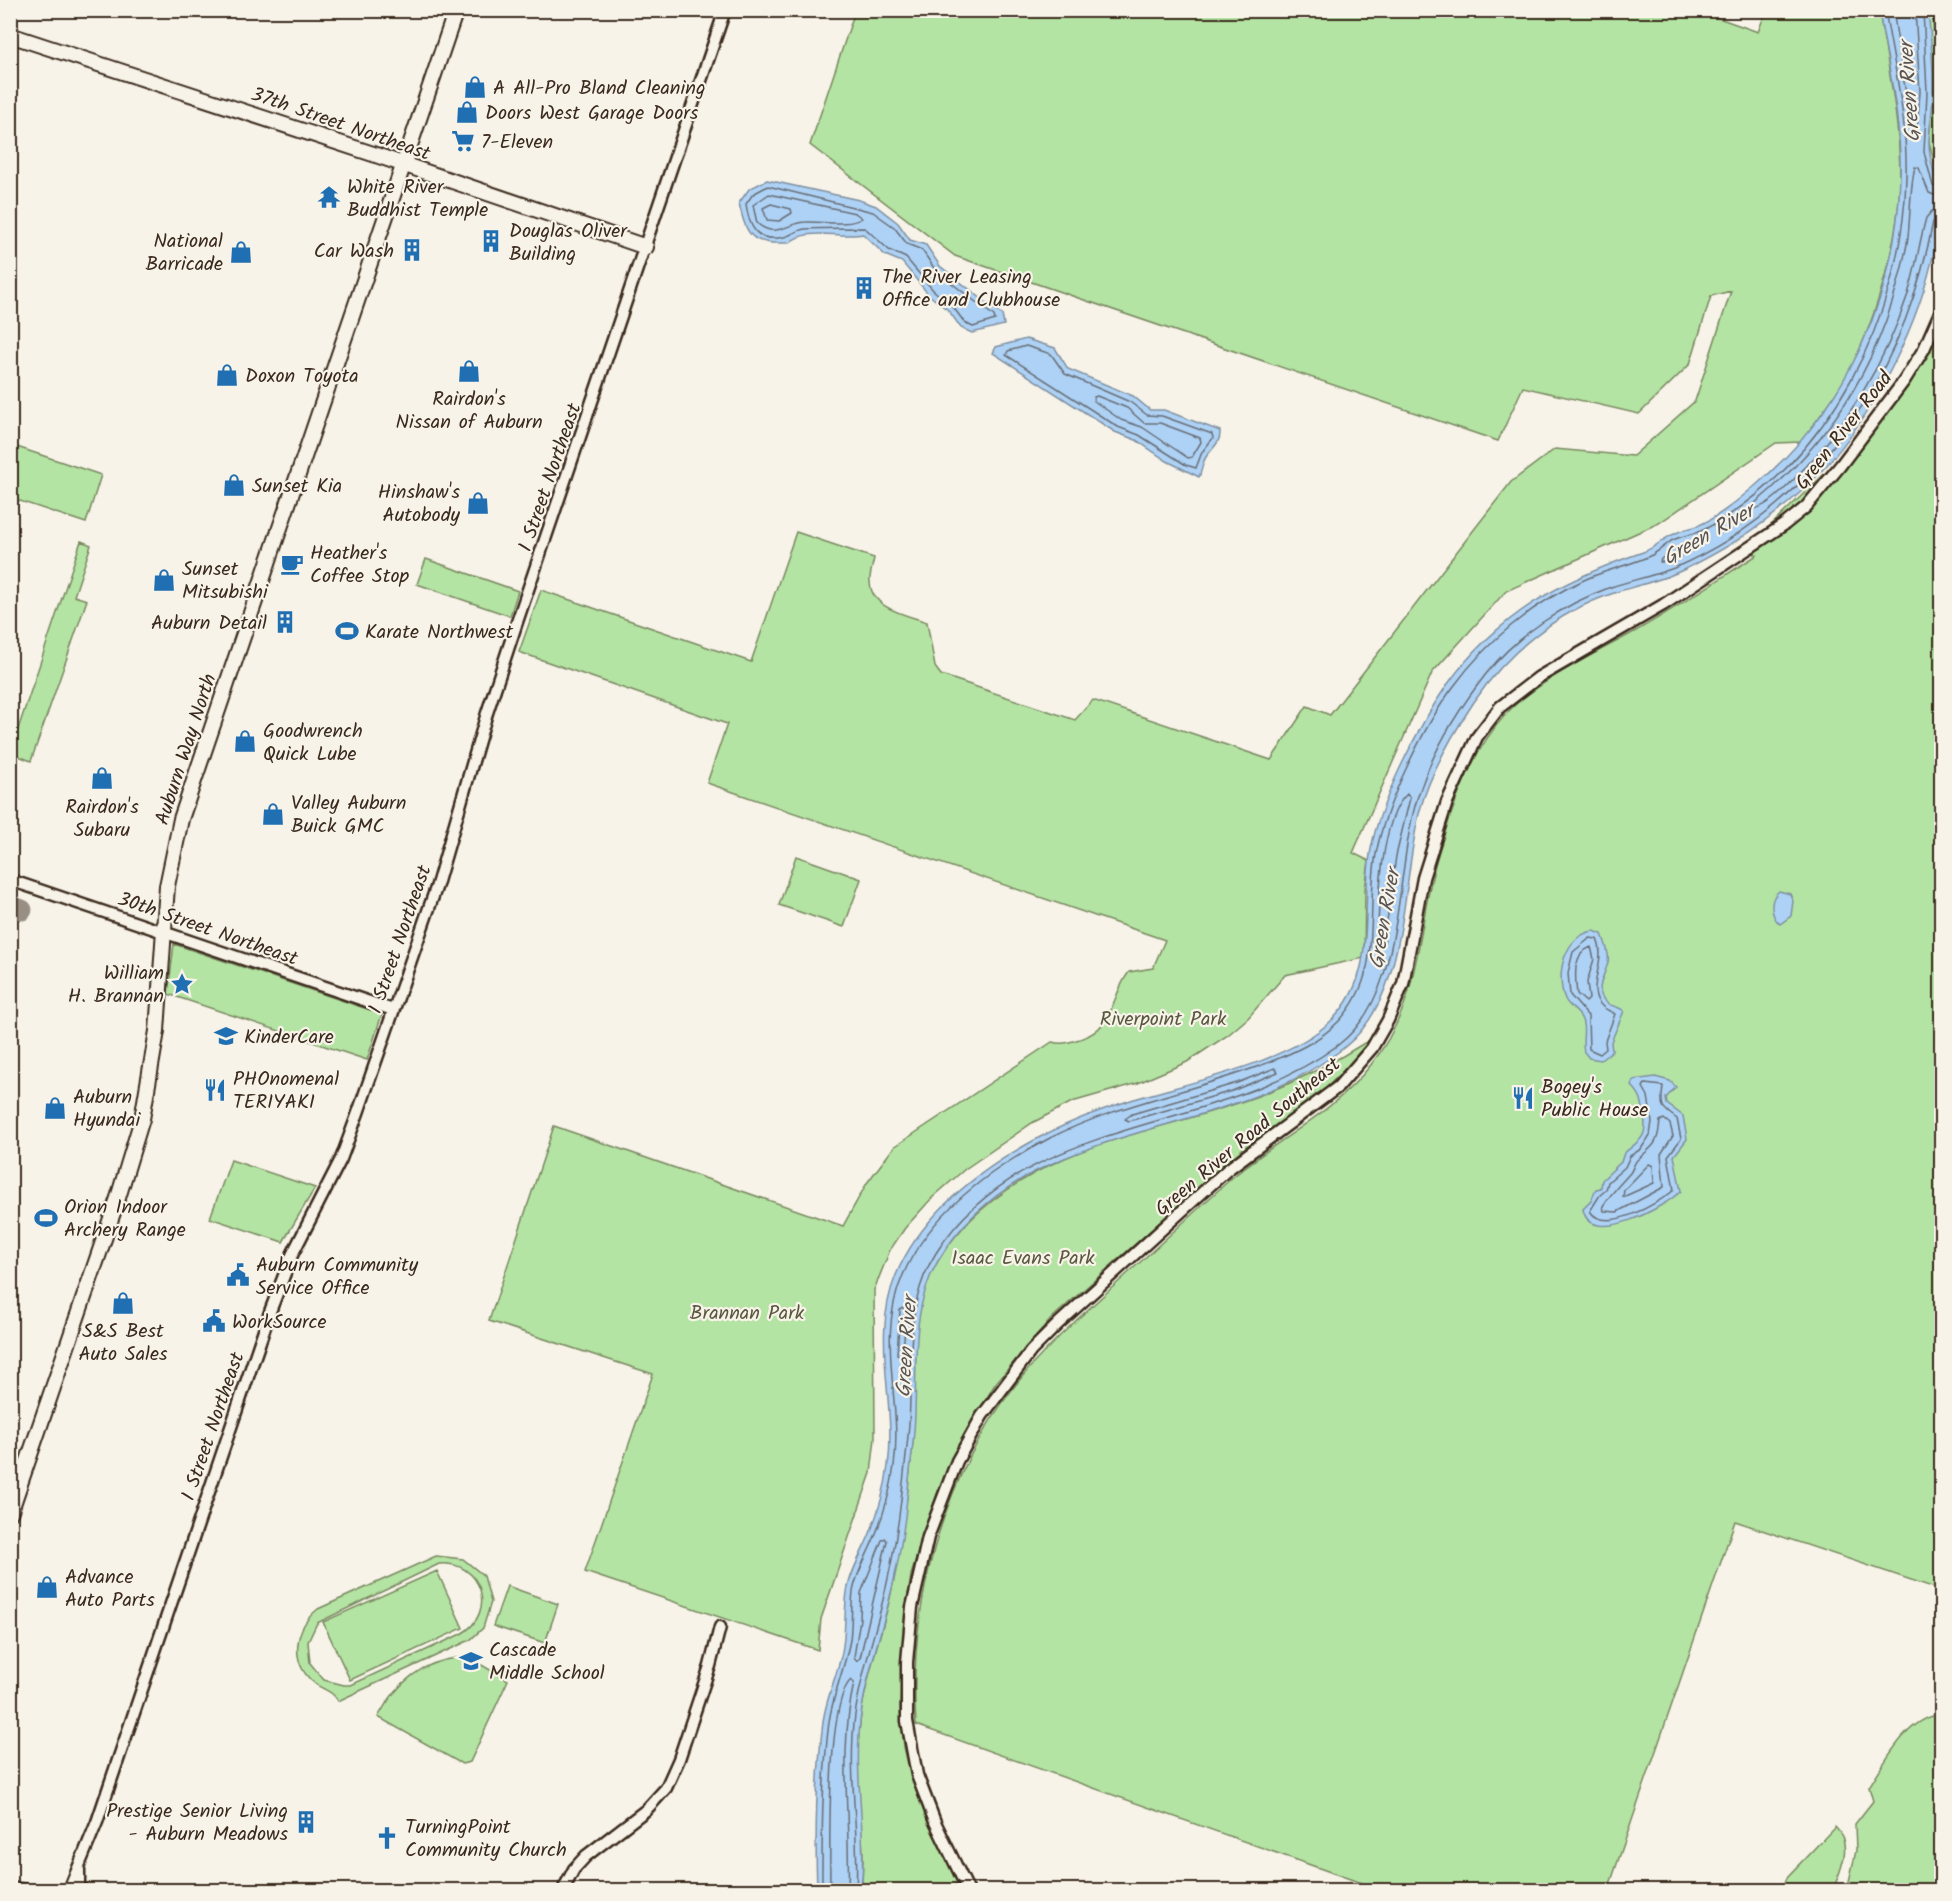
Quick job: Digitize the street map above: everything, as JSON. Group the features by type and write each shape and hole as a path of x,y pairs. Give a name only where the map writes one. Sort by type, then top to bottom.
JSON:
{"main road":[{"name":"Auburn Way North","path":"10,1513 118,1198 140,1126 157,1031 170,866 188,797 456,10"},
{"name":"37th Street Northeast","path":"10,35 58,49 646,247"}],"street":[{"name":"I Street Northeast","path":"69,1890 79,1870 271,1309 301,1235 341,1159 437,885 487,713 725,10"},
{"path":"1939,10 1941,39"},
{"name":"Green River Road","path":"1745,550 1785,524 1822,489 1904,381 1924,349 1941,308"},
{"name":"Green River Road Southeast","path":"968,1890 935,1822 917,1775 907,1721 907,1662 912,1606 928,1537 957,1461 982,1416 1023,1361 1059,1323 1227,1170 1338,1087 1372,1048 1388,1020 1403,984 1423,878 1447,802 1466,757 1500,707 1539,677 1663,605 1745,550"},
{"name":"30th Street Northeast","path":"10,879 393,1010"},
{"path":"563,1890 574,1869 586,1856 646,1810 666,1788 679,1759 710,1666 720,1627"},
{"name":"I Street Northeast","path":"79,1870 79,1890"},
{"path":"11,1889 26,1890"}],"green space":[{"path":"1696,10 1758,32 1766,11 1879,11 1898,136 1899,202 1890,255 1875,310 1854,361 1828,405 1801,442 1776,443 1659,523 1506,591 1432,673 1353,853 1369,861 1365,889 1364,958 1285,975 1248,1018 1228,1035 1187,1062 1138,1083 1072,1102 1032,1123 965,1169 932,1198 905,1228 890,1250 874,1290 875,1438 871,1473 821,1619 818,1650 585,1572 653,1374 489,1321 554,1126 843,1226 867,1183 894,1147 1052,1042 1066,1043 1091,1034 1106,1020 1129,972 1153,968 1165,940 707,783 727,724 519,652 541,590 751,662 796,532 874,558 870,579 872,591 883,605 891,610 927,622 935,667 941,675 1075,720 1093,700 1271,760 1307,706 1330,715 1511,482 1555,449 1633,456 1695,401 1731,291 1711,296 1690,364 1639,414 1523,387 1498,441 955,256 810,145 855,11"},
{"path":"1928,11 1941,11 1941,189 1929,142 1933,93"},
{"path":"1941,330 1941,1590 1735,1521 1608,1890 1381,1890 916,1725 915,1680 924,1591 949,1504 967,1463 989,1424 1026,1372 1068,1328 1234,1176 1323,1111 1355,1083 1370,1066 1400,1016 1409,991 1430,886 1443,839 1472,764 1493,729 1518,702 1549,680 1650,623 1757,555 1745,550 1864,436"},
{"path":"11,445 101,475 86,523 11,498"},
{"path":"81,541 91,545 74,596 87,600 31,761 11,753 11,750"},
{"path":"426,559 518,591 510,616 417,584"},
{"path":"796,856 861,879 844,927 779,905"},
{"path":"174,944 382,1014 367,1060 168,994"},
{"name":"Isaac Evans Park","path":"1371,1039 1323,1091 1241,1150 1052,1318 995,1384 956,1450 937,1494 911,1575 904,1627 900,1709 904,1747 910,1773 960,1890 861,1890 863,1852 857,1770 861,1714 870,1670 890,1598 906,1507 912,1451 916,1341 921,1299 927,1282 946,1248 971,1219 1000,1195 1057,1162 1107,1142 1255,1097 1323,1067"},
{"path":"231,1160 315,1188 283,1242 210,1218"},
{"path":"436,1556 463,1559 484,1576 491,1602 483,1628 470,1640 338,1701 333,1695 316,1685 305,1674 300,1664 298,1644 300,1634 310,1616 318,1609","holes":["439,1564 454,1565 466,1570 475,1579 482,1602 479,1614 472,1625 461,1634 351,1685 324,1680 310,1663 308,1642 317,1623"]},
{"path":"437,1571 463,1628 350,1680 323,1622"},
{"path":"507,1586 558,1604 545,1643 493,1626"},
{"path":"456,1658 478,1663 508,1680 470,1762 462,1764 378,1717 392,1695 410,1677 443,1660"},
{"path":"1941,1714 1941,1880 1933,1890 1847,1890 1856,1851 1855,1824 1873,1801 1869,1787 1890,1753 1908,1732 1929,1717"},
{"path":"1835,1827 1841,1834 1845,1849 1842,1866 1833,1890 1781,1890 1788,1876"}],"water":[{"name":"Green River","path":"1879,11 1928,11 1933,84 1929,143 1940,195 1940,214 1934,251 1911,326 1894,363 1853,433 1803,490 1746,534 1715,554 1675,574 1614,593 1573,611 1535,636 1487,684 1450,740 1430,781 1420,810 1414,839 1392,968 1381,997 1366,1024 1346,1046 1297,1078 1243,1101 1073,1154 1021,1179 975,1214 938,1261 929,1279 919,1316 914,1435 902,1538 891,1592 868,1677 860,1722 858,1764 863,1848 861,1890 817,1890 817,1806 823,1722 842,1652 848,1585 869,1536 887,1475 890,1442 884,1346 885,1322 896,1275 907,1254 935,1215 953,1198 991,1167 1031,1142 1068,1124 1131,1100 1265,1059 1313,1035 1332,1020 1347,1001 1357,981 1362,961 1371,849 1383,809 1402,764 1425,721 1447,685 1467,660 1488,638 1534,602 1585,575 1647,550 1679,531 1697,526 1721,513 1788,455 1816,422 1840,386 1861,347 1877,307 1889,265 1897,222 1900,178 1899,136"},
{"path":"767,180 859,200 876,206 898,223 910,240 926,245 940,266 1002,315 1004,325 972,333 961,328 949,311 929,295 902,262 885,255 863,234 805,235 789,243 767,242 753,237 745,225 739,203 749,189"},
{"path":"1026,339 1055,348 1068,369 1133,396 1150,410 1164,410 1220,431 1218,442 1205,459 1199,477 1167,461 1136,440 1115,432 993,353 996,347"},
{"path":"1779,891 1790,894 1793,901 1791,916 1780,924 1774,917 1772,908 1774,898"},
{"path":"1594,931 1602,934 1608,955 1607,967 1600,988 1601,993 1607,1003 1624,1011 1611,1042 1612,1051 1601,1060 1589,1058 1584,1052 1582,1020 1565,999 1561,979 1564,958 1569,948 1575,940"},
{"path":"1655,1077 1670,1081 1676,1087 1666,1098 1667,1104 1683,1116 1687,1139 1674,1156 1681,1191 1660,1206 1629,1221 1613,1225 1599,1225 1589,1220 1583,1209 1591,1201 1596,1189 1601,1188 1602,1180 1621,1162 1624,1153 1642,1138 1645,1123 1642,1103 1640,1096 1632,1086 1634,1080"}],"taxiway":[{"path":"10,906 22,910"}],"place":[{"name":"A All-Pro Bland Cleaning","path":"475,87"},
{"name":"Doors West Garage Doors","path":"467,112"},
{"name":"7-Eleven","path":"463,141"},
{"name":"White River Buddhist Temple","path":"329,197"},
{"name":"Douglas Oliver Building","path":"491,241"},
{"name":"Car Wash","path":"412,250"},
{"name":"National Barricade","path":"241,252"},
{"name":"The River Leasing Office and Clubhouse","path":"864,288"},
{"name":"Rairdon's Nissan of Auburn","path":"469,371"},
{"name":"Doxon Toyota","path":"227,375"},
{"name":"Sunset Kia","path":"234,485"},
{"name":"Hinshaw's Autobody","path":"478,503"},
{"name":"Heather's Coffee Stop","path":"292,564"},
{"name":"Sunset Mitsubishi","path":"164,580"},
{"name":"Auburn Detail","path":"285,622"},
{"name":"Karate Northwest","path":"347,631"},
{"name":"Goodwrench Quick Lube","path":"245,741"},
{"name":"Rairdon's Subaru","path":"102,778"},
{"name":"Valley Auburn Buick GMC","path":"273,814"},
{"name":"William H. Brannan","path":"182,984"},
{"name":"KinderCare","path":"226,1036"},
{"name":"PHOnomenal TERIYAKI","path":"215,1090"},
{"name":"Bogey's Public House","path":"1523,1098"},
{"name":"Auburn Hyundai","path":"55,1108"},
{"name":"Orion Indoor Archery Range","path":"46,1218"},
{"name":"Auburn Community Service Office","path":"238,1275"},
{"name":"S&S Best Auto Sales","path":"123,1303"},
{"name":"WorkSource","path":"214,1321"},
{"name":"Advance Auto Parts","path":"47,1587"},
{"name":"Cascade Middle School","path":"471,1661"},
{"name":"Prestige Senior Living - Auburn Meadows","path":"306,1822"},
{"name":"TurningPoint Community Church","path":"387,1838"}],"park label":[{"name":"Riverpoint Park","path":"1163,1018"},
{"name":"Brannan Park","path":"747,1312"}]}
